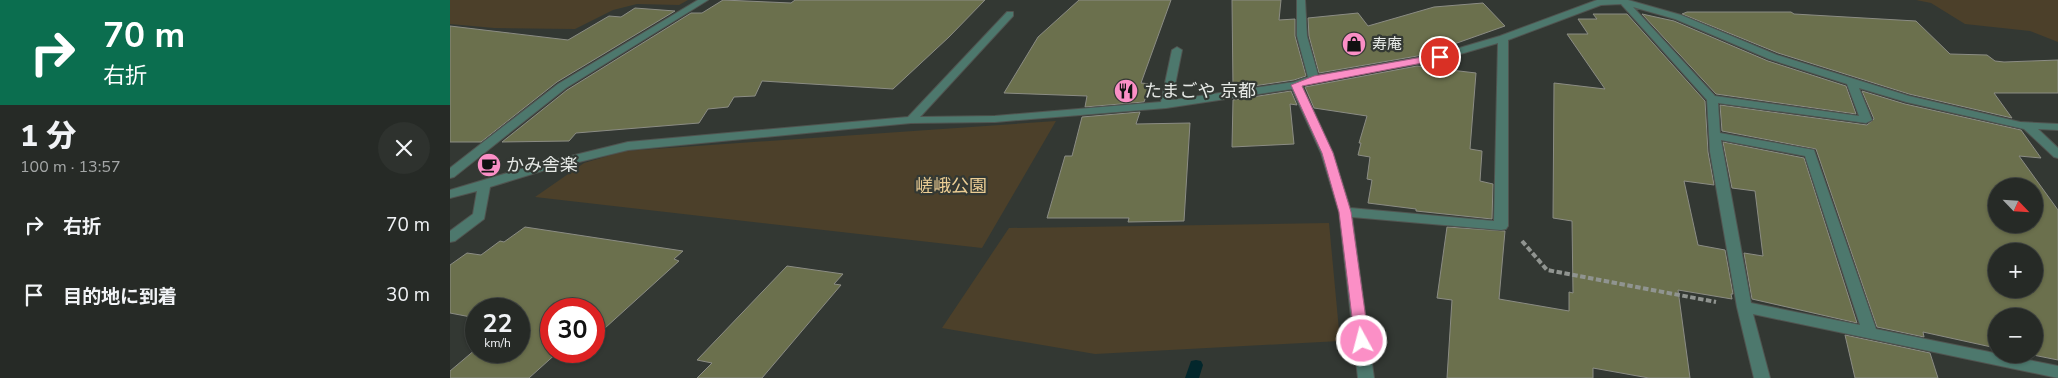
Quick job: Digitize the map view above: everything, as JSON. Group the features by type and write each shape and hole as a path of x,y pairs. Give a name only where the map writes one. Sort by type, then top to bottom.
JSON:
{"street":[{"path":"450,174 562,86 704,0"},
{"path":"1301,0 1302,36 1314,79"},
{"path":"1622,0 1712,99 1715,136 1744,307 1762,378"},
{"path":"450,194 538,168 628,146 911,120 995,119 1166,105 1296,85 1314,79 1440,57 1503,38 1600,2 1622,0 1678,17 1774,57 1852,82 1959,112 2028,126 2058,128"},
{"path":"911,120 1010,14"},
{"path":"1345,212 1501,226 1503,38"},
{"path":"1166,105 1177,50"},
{"path":"1712,99 1866,120 1852,82"},
{"path":"1296,85 1328,153 1345,212 1366,378"},
{"path":"2028,126 2058,154"},
{"path":"1715,136 1810,153 1870,334"},
{"path":"450,238 478,216 484,185"},
{"path":"1744,307 2058,372"}],"path":[{"path":"1501,226 1527,244 1547,270 1744,307"}],"green space":[{"path":"450,0 688,0 679,5 637,4 613,10 575,29 494,28 450,24"},
{"path":"1916,0 2058,0 2058,42 2030,31 1965,24 1931,3"},
{"name":"嵯峨公園","path":"1056,121 982,248 535,197 584,163 625,151"},
{"path":"1329,223 1340,341 1095,354 942,328 1009,228"}],"building":[{"path":"723,0 791,3 795,0 985,0 949,37 893,89 762,81 755,96 734,97 728,107 708,109 699,123 576,133 569,141 502,142 567,90 691,13 702,13"},
{"path":"1079,0 1171,0 1141,83 1151,84 1144,102 1085,107 1087,96 1004,93 1038,37"},
{"path":"1232,0 1281,0 1279,20 1295,19 1295,36 1306,76 1294,80 1233,89"},
{"path":"1483,3 1505,26 1423,55 1319,73 1309,36 1308,18 1358,13 1368,26 1434,7"},
{"path":"635,8 675,11 557,82 481,142 450,142 450,26 568,40 609,16 621,17"},
{"path":"1687,12 1791,12 1794,14 1916,21 1950,54 1987,55 1995,61 2004,62 2058,60 2058,93 1994,93 2012,118 1909,94 1778,53 1682,14"},
{"path":"1593,14 1627,14 1705,101 1708,152 1714,185 1684,181 1698,245 1725,250 1733,294 1731,294 1732,299 1678,290 1690,378 1649,378 1593,368 1593,378 1447,378 1452,300 1437,298 1447,227 1505,231 1499,299 1569,311 1569,292 1573,293 1572,221 1553,218 1554,83 1605,89 1567,34 1588,34 1578,19 1597,19"},
{"path":"1642,14 1674,21 1768,61 1846,86 1856,114 1716,94"},
{"path":"1417,66 1476,73 1470,149 1482,151 1480,181 1493,184 1492,219 1416,211 1416,209 1368,203 1372,180 1367,179 1370,157 1358,155 1361,143 1359,143 1367,116 1314,108 1305,87"},
{"path":"1291,91 1297,105 1290,104 1294,144 1232,147 1233,100"},
{"path":"1862,91 1905,104 2021,130 2041,158 2019,156 2035,178 1988,178 1988,233 2043,233 2043,189 2058,210 2058,360 2043,357 2043,308 1988,308 1988,346 1923,332 1924,337 1877,327 1816,149 1722,131 1720,105 1867,125 1874,119"},
{"path":"1140,112 1136,124 1190,123 1184,221 1128,222 1129,218 1047,218 1065,156 1072,156 1082,117"},
{"path":"1723,142 1804,158 1857,323 1752,299 1744,253 1763,256 1755,191 1732,188"},
{"path":"525,227 683,251 674,259 679,261 605,328 605,298 540,298 540,363 546,363 529,378 450,378 450,371 465,358 465,363 530,363 530,298 465,298 465,316 450,313 450,265 467,253 481,255 500,241 504,242"},
{"path":"787,266 843,274 834,284 841,285 762,378 697,378 712,363 697,360"},
{"path":"1845,335 1930,353 1938,378 1855,378"}],"waterway":[{"path":"1192,378 1196,365"}],"place":[{"name":"寿庵","path":"1354,44"},
{"name":"たまごや 京都","path":"1126,91"},
{"name":"かみ舎楽","path":"489,165"}],"route":[{"path":"1362,341 1345,212 1328,153 1296,85 1314,79 1440,57"}]}
